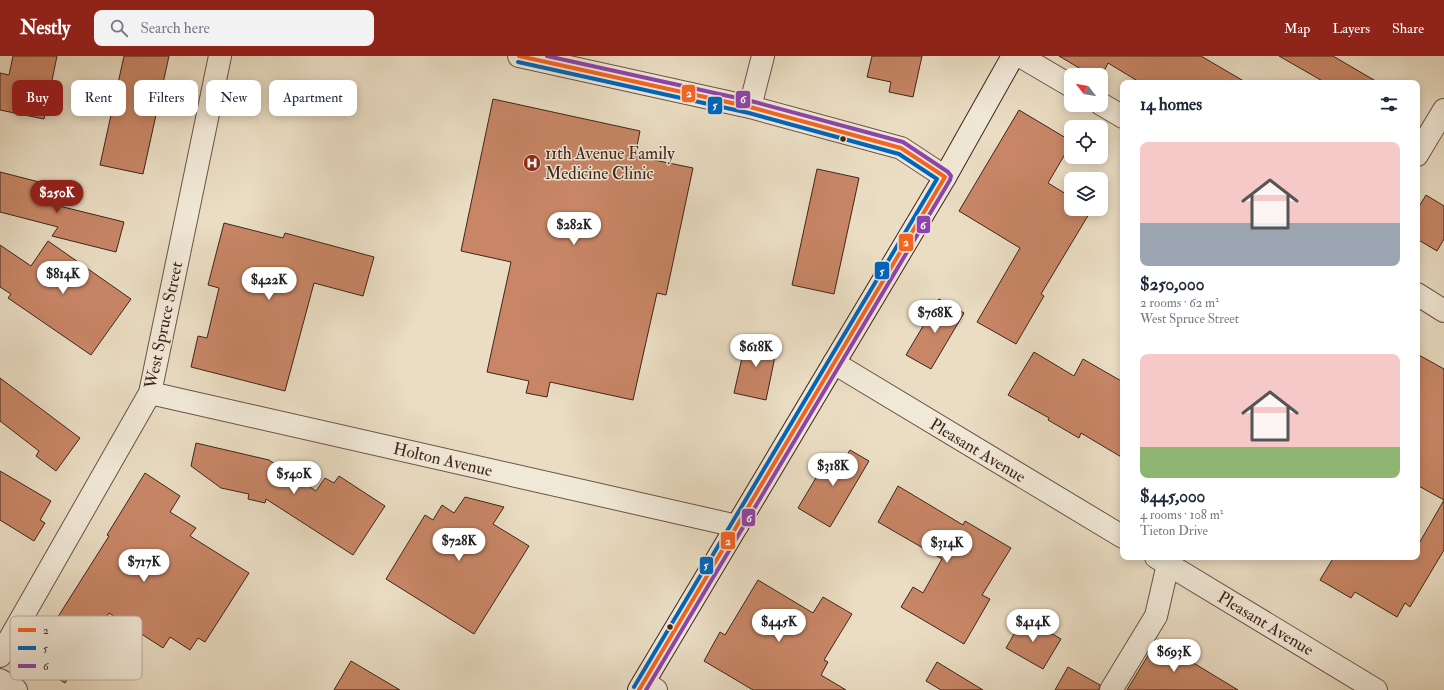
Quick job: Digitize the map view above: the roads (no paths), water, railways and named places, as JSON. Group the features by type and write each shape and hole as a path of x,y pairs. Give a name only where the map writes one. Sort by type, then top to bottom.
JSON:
{"street":[{"name":"West Spruce Street","path":"23,616 150,393 220,56"},
{"path":"519,56 750,107 901,148 945,177"},
{"path":"750,107 763,56"},
{"path":"646,687 737,526 945,177 1013,56"},
{"path":"1020,56 1064,82"},
{"path":"1108,108 1120,115"},
{"path":"1420,150 1444,110"},
{"path":"1420,296 1444,311"},
{"name":"Pleasant Avenue","path":"834,363 1120,535"},
{"name":"Holton Avenue","path":"150,393 737,526"},
{"path":"1111,690 1156,616 1166,560"},
{"name":"Pleasant Avenue","path":"1168,560 1376,690"},
{"name":"West Spruce Street","path":"0,656 10,638"},
{"path":"0,680 16,690"}],"place":[{"name":"11th Avenue Family Medicine Clinic","path":"532,163"}]}
